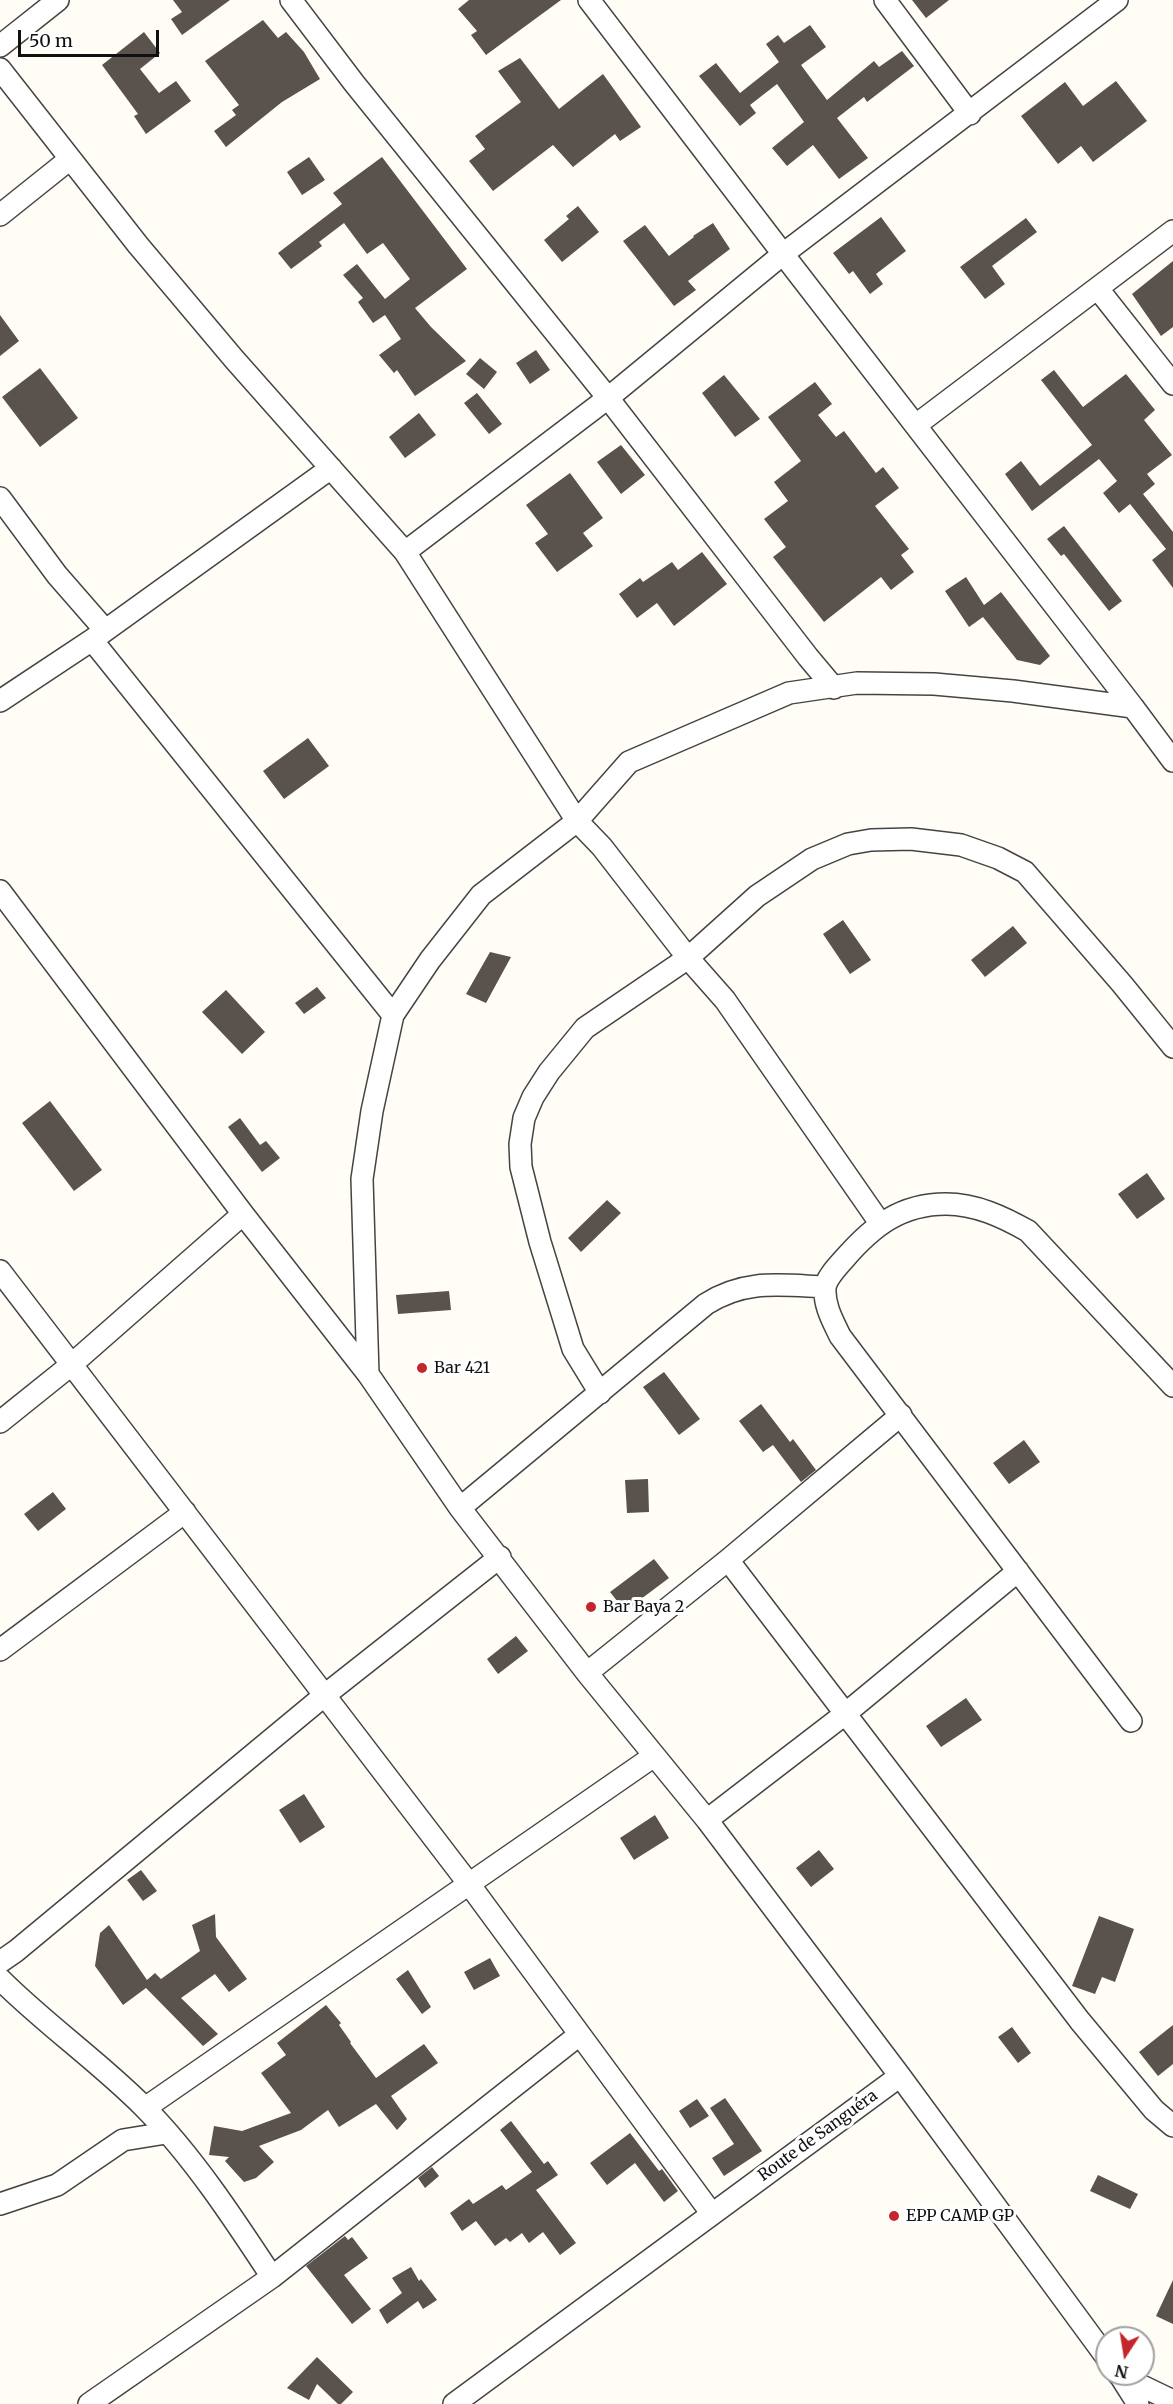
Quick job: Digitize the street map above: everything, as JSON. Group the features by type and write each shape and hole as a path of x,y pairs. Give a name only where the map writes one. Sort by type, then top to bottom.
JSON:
{"street":[{"path":"0,46 58,0"},
{"path":"291,0 608,398 834,688"},
{"path":"589,0 1173,761"},
{"path":"885,0 970,114"},
{"path":"405,552 608,398 783,254 1117,0"},
{"path":"0,69 70,159 234,359 405,552 577,821 602,847 688,958 725,1000 880,1223"},
{"path":"0,215 70,159"},
{"path":"916,425 1173,231"},
{"path":"1098,289 1173,384"},
{"path":"0,701 99,635 331,468"},
{"path":"0,498 99,635 393,1014"},
{"path":"368,1374 362,1179 372,1111 393,1014 430,960 481,895 577,821 629,762 789,693 857,683 933,684 1133,706"},
{"path":"600,1393 573,1349 540,1242 521,1167 520,1144 524,1118 533,1097 549,1072 585,1028 688,958 757,896 824,852 848,844 871,840 910,839 961,845 998,858 1024,872 1122,984 1173,1047"},
{"path":"0,891 243,1214 368,1374 460,1508 500,1557 587,1673 707,1820 900,2076 1095,2342"},
{"path":"1131,1720 840,1336 828,1313 825,1287 835,1269 880,1223 915,1208 947,1204 978,1208 1029,1231 1173,1386"},
{"path":"0,1422 71,1365 243,1214"},
{"path":"0,1271 469,1884 712,2214"},
{"path":"460,1508 706,1304 723,1293 757,1285 825,1287"},
{"path":"587,1673 728,1560 901,1415"},
{"path":"0,1650 185,1512"},
{"path":"0,1962 25,1944 325,1695 500,1557"},
{"path":"728,1560 1080,2021 1154,2110 1173,2126"},
{"path":"707,1820 845,1714 1018,1571"},
{"path":"145,2108 654,1756"},
{"path":"0,1979 145,2108 236,2221 272,2277"},
{"path":"89,2404 272,2277 579,2035"},
{"name":"Route de Sanguéra","path":"454,2404 900,2076"},
{"path":"0,2204 57,2185 123,2140 166,2133"},
{"path":"1126,2386 1138,2404"},
{"path":"1142,2386 1173,2401"}],"building":[{"path":"173,0 230,0 182,35 171,19 182,12"},
{"path":"469,0 561,0 486,55 471,35 477,31 458,9"},
{"path":"912,0 949,0 926,18"},
{"path":"263,20 278,38 286,32 304,52 320,79 282,102 226,147 214,131 236,115 232,110 239,105 205,61"},
{"path":"810,25 826,47 801,65 827,100 874,61 879,67 902,51 914,66 867,102 864,97 837,118 868,158 839,179 813,145 787,166 772,148 804,122 777,84 750,105 756,113 740,126 699,76 716,63 740,93 779,62 766,44 778,35 784,43"},
{"path":"144,32 160,53 140,69 159,93 176,81 191,101 146,134 134,116 138,114 102,65"},
{"path":"520,58 559,109 603,74 641,127 620,141 615,134 573,167 553,145 493,191 469,161 485,149 475,136 521,102 498,71"},
{"path":"1116,81 1147,121 1093,162 1081,146 1058,164 1021,116 1065,82 1083,106"},
{"path":"309,157 325,180 302,195 287,172"},
{"path":"382,157 467,269 415,308 466,361 415,396 397,370 394,373 379,355 401,339 385,315 373,323 358,302 363,298 343,275 357,264 385,299 410,279 383,243 367,254 344,223 319,242 322,246 291,269 278,253 342,204 333,193"},
{"path":"578,206 599,232 562,262 544,240 569,219 566,216"},
{"path":"881,217 906,251 876,274 883,284 870,294 853,271 849,274 833,253"},
{"path":"1026,218 1037,232 992,266 1005,284 985,299 960,267"},
{"path":"713,223 730,249 688,281 696,290 674,306 623,241 645,225 669,256"},
{"path":"1173,261 1173,327 1161,336 1132,294"},
{"path":"0,315 19,341 0,356"},
{"path":"536,350 550,370 530,384 516,363"},
{"path":"480,358 497,372 484,389 466,374"},
{"path":"40,368 78,418 40,447 2,397"},
{"path":"1054,370 1083,407 1126,374 1155,410 1144,420 1172,455 1147,474 1155,484 1143,494 1173,532 1173,588 1152,560 1166,549 1130,504 1119,513 1103,493 1117,481 1099,459 1032,511 1005,474 1021,461 1040,486 1092,445 1041,380"},
{"path":"724,375 760,419 735,437 702,393"},
{"path":"815,382 832,404 818,415 836,437 844,431 876,473 883,467 899,488 875,506 909,549 901,555 914,572 891,590 881,577 824,622 773,557 786,547 764,519 788,501 774,482 801,461 768,417"},
{"path":"477,393 502,424 489,434 464,403"},
{"path":"419,413 436,435 405,458 389,437"},
{"path":"621,445 645,475 621,494 597,462"},
{"path":"570,473 603,518 583,533 593,546 557,572 535,543 548,534 526,505"},
{"path":"1064,526 1122,601 1109,611 1064,554 1061,556 1047,539"},
{"path":"702,552 727,584 674,626 657,603 637,618 619,594 640,578 643,582 672,562 678,570"},
{"path":"966,577 984,605 1001,592 1050,656 1040,665 1017,660 983,617 969,627 945,591"},
{"path":"308,738 329,766 284,799 263,771"},
{"path":"843,920 871,960 850,974 823,934"},
{"path":"1013,926 1027,943 985,977 971,960"},
{"path":"490,952 511,957 486,1003 466,994"},
{"path":"317,987 326,998 304,1014 295,1003"},
{"path":"226,990 265,1032 242,1054 202,1012"},
{"path":"50,1101 102,1170 74,1191 22,1123"},
{"path":"240,1118 260,1145 266,1141 280,1158 262,1172 228,1127"},
{"path":"1147,1173 1165,1199 1137,1219 1118,1194"},
{"path":"607,1200 621,1213 581,1252 568,1238"},
{"path":"449,1291 451,1310 398,1314 396,1295"},
{"path":"664,1372 700,1419 679,1435 643,1387"},
{"path":"761,1404 790,1442 793,1439 816,1470 801,1482 773,1445 763,1452 739,1421"},
{"path":"1024,1440 1040,1462 1009,1484 993,1463"},
{"path":"648,1479 649,1512 627,1513 625,1480"},
{"path":"53,1492 66,1509 38,1531 24,1514"},
{"path":"654,1559 669,1578 625,1611 610,1592"},
{"path":"516,1636 528,1651 498,1674 487,1659"},
{"path":"966,1698 982,1720 941,1747 926,1726"},
{"path":"304,1794 325,1827 300,1843 279,1810"},
{"path":"655,1815 669,1838 634,1860 620,1838"},
{"path":"819,1850 834,1869 811,1887 796,1868"},
{"path":"141,1870 157,1891 143,1901 127,1880"},
{"path":"215,1914 216,1937 247,1979 229,1992 215,1974 181,1998 218,2034 203,2046 146,1988 123,2005 95,1966 100,1933 109,1925 147,1980 155,1973 161,1979 200,1951 192,1925"},
{"path":"1099,1916 1134,1929 1115,1982 1102,1977 1095,1994 1072,1986"},
{"path":"490,1958 500,1976 474,1990 464,1972"},
{"path":"408,1970 431,2007 422,2014 396,1979"},
{"path":"326,2005 341,2023 339,2025 350,2043 376,2078 424,2044 438,2063 391,2096 407,2119 397,2130 376,2104 339,2127 328,2110 301,2130 259,2146 274,2162 256,2178 244,2182 225,2161 229,2157 209,2155 214,2126 242,2131 291,2113 261,2073 286,2055 277,2043"},
{"path":"1173,2025 1173,2064 1158,2076 1139,2052"},
{"path":"1012,2027 1031,2053 1018,2063 998,2037"},
{"path":"725,2098 762,2151 724,2176 712,2158 734,2144 710,2108"},
{"path":"697,2099 709,2116 690,2128 679,2111"},
{"path":"511,2121 544,2164 548,2161 558,2175 536,2190 576,2243 560,2255 543,2232 529,2243 522,2233 510,2242 506,2238 495,2246 476,2221 462,2231 450,2213 469,2199 473,2204 502,2185 506,2190 532,2172 500,2130"},
{"path":"630,2133 659,2171 662,2169 678,2191 664,2202 635,2163 607,2185 590,2163"},
{"path":"432,2167 439,2176 425,2188 418,2178"},
{"path":"1098,2175 1138,2194 1130,2209 1090,2191"},
{"path":"345,2236 348,2240 352,2237 368,2258 344,2275 371,2309 352,2324 306,2266"},
{"path":"411,2267 419,2281 421,2279 437,2300 423,2309 418,2301 387,2324 379,2310 402,2293 392,2278"},
{"path":"1173,2280 1173,2324 1156,2316"},
{"path":"317,2357 353,2392 341,2404 338,2404 317,2384 309,2400 287,2388"}],"place":[{"name":"Bar 421","path":"422,1368"},
{"name":"Bar Baya 2","path":"591,1607"},
{"name":"EPP CAMP GP","path":"894,2216"}]}
